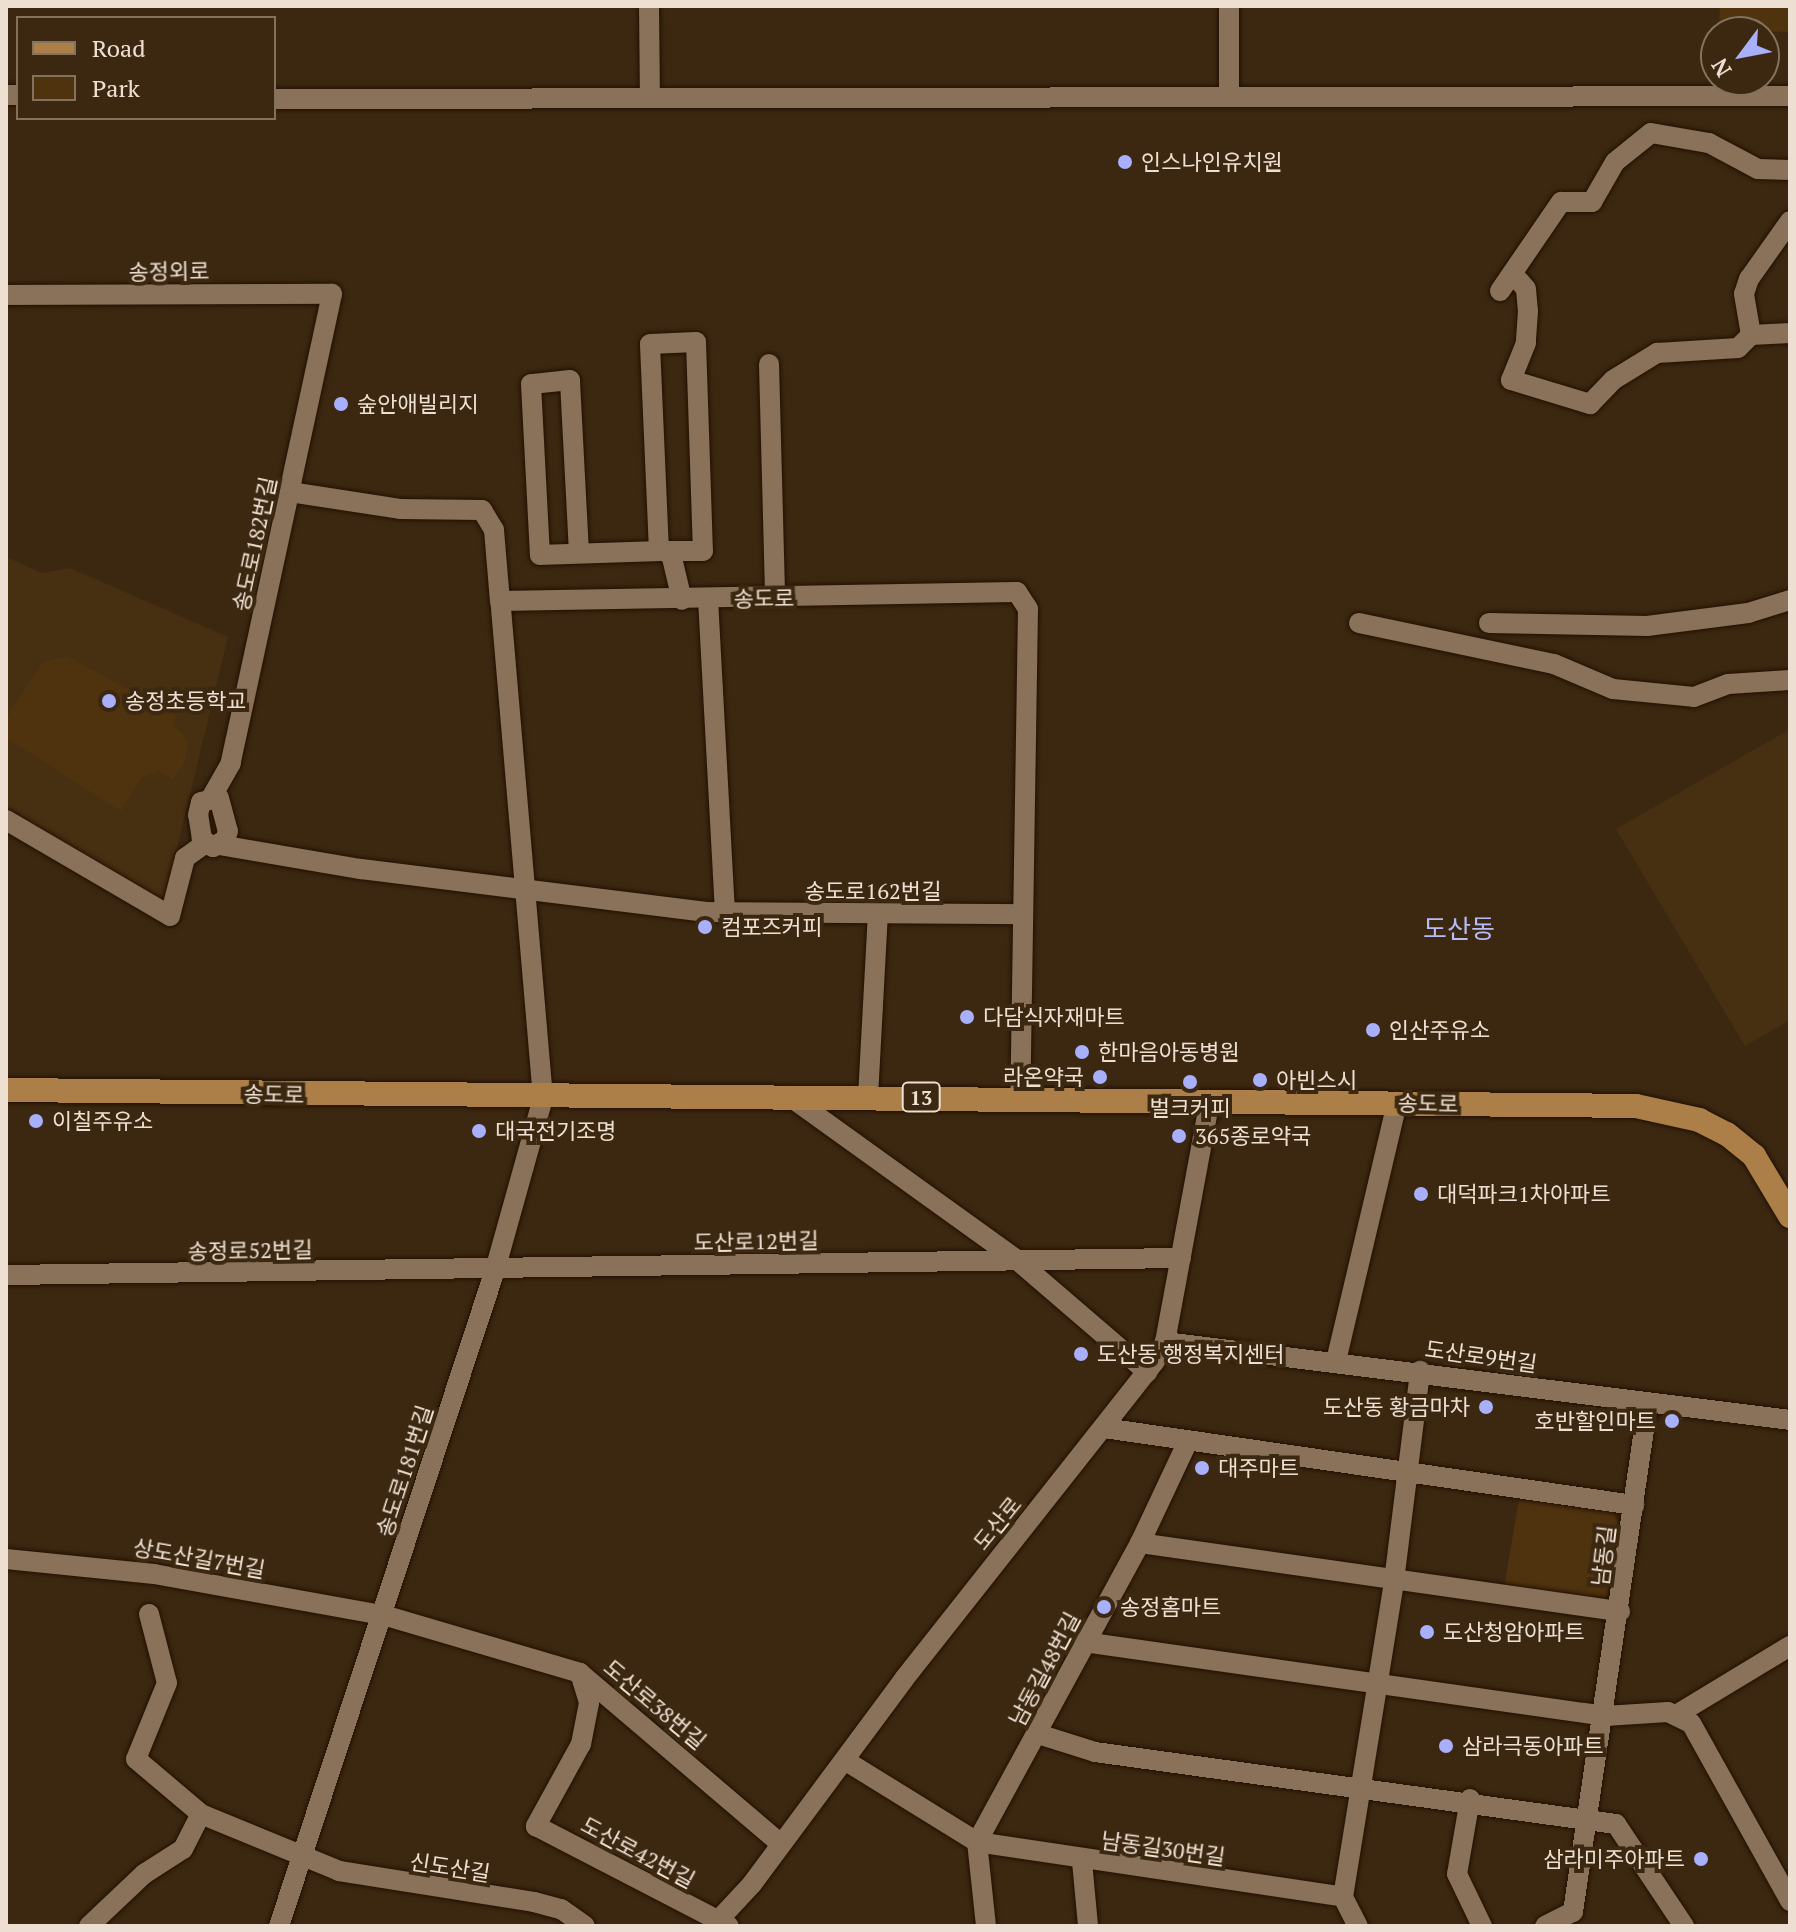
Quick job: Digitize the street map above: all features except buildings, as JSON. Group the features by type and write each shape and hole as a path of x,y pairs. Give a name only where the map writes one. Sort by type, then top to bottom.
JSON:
{"main road":[{"name":"송도로","path":"6,1090 543,1098 789,1096 1636,1106 1699,1120 1727,1134 1754,1156 1790,1216"}],"street":[{"path":"649,6 650,96"},
{"path":"1229,6 1229,97"},
{"path":"276,99 456,102 650,96 1790,96"},
{"path":"1500,291 1514,275 1561,202 1592,202 1615,162 1651,133 1709,143 1758,169 1790,170"},
{"path":"1751,335 1744,294 1749,279 1790,221"},
{"path":"1514,275 1526,289 1528,311 1526,343 1511,380 1590,404 1613,380 1657,353 1738,348 1751,335 1790,333"},
{"name":"송정외로","path":"6,295 332,294"},
{"name":"송도로182번길","path":"213,844 198,815 201,802 211,798 231,763 332,294"},
{"path":"579,553 570,380 531,384 540,555 579,553 667,551 703,551 696,342 650,344 667,551 672,558 682,600"},
{"path":"769,364 775,598"},
{"path":"290,492 400,509 482,510 492,521 543,1098"},
{"name":"송도로","path":"500,601 1017,592 1028,609 1020,1098"},
{"path":"213,844 523,890 725,913 708,599"},
{"path":"1489,623 1647,626 1748,613 1790,600"},
{"path":"1359,623 1391,633 1554,664 1613,689 1694,697 1728,684 1790,680"},
{"path":"6,820 170,916 185,858 213,844 228,831 226,810 219,798 211,798"},
{"name":"송도로162번길","path":"725,913 1021,914"},
{"path":"868,1097 878,914"},
{"path":"789,1096 1017,1260 1147,1372"},
{"name":"송도로181번길","path":"279,1926 305,1857 495,1270 543,1098"},
{"name":"도산로","path":"720,1924 846,1761 904,1679 1147,1372 1165,1342 1210,1100"},
{"path":"1336,1361 1397,1102"},
{"name":"도산로12번길","path":"495,1270 1181,1258"},
{"name":"송정로52번길","path":"6,1275 495,1270"},
{"name":"도산로9번길","path":"1165,1342 1420,1371 1790,1420"},
{"path":"1358,1926 1343,1897 1394,1581 1420,1371"},
{"name":"남동길","path":"1545,1926 1579,1919 1587,1818 1605,1716 1648,1403"},
{"path":"1104,1428 1634,1505"},
{"name":"남동길48번길","path":"977,1842 1140,1543 1188,1441"},
{"path":"1140,1543 1620,1611"},
{"name":"상도산길7번길","path":"6,1559 154,1574 383,1615"},
{"path":"149,1614 167,1683 136,1759 201,1814 305,1857"},
{"name":"도산로38번길","path":"383,1615 580,1673 781,1844"},
{"path":"1084,1642 1605,1716 1676,1715 1691,1723 1790,1901"},
{"path":"1676,1715 1790,1646"},
{"name":"도산로42번길","path":"580,1673 589,1703 581,1744 536,1826 720,1924"},
{"path":"1038,1734 1095,1752 1470,1799 1616,1824 1684,1926"},
{"path":"846,1761 977,1842 986,1926"},
{"path":"1470,1799 1457,1874 1482,1926"},
{"path":"89,1926 144,1874 183,1849 201,1814"},
{"name":"남동길30번길","path":"977,1842 1082,1861 1343,1897"},
{"name":"신도산길","path":"305,1857 370,1878 534,1902 561,1909 585,1926"},
{"path":"1082,1861 1088,1926"}],"shaded area":[{"name":"송정초등학교","path":"6,557 42,573 70,568 228,637 166,893 159,900 6,810"},
{"path":"1790,729 1790,1020 1745,1046 1616,829"}],"green space":[{"path":"1720,6 1790,6 1790,32 1780,32 1780,16 1720,16"},
{"path":"67,656 176,715 173,725 188,740 185,763 172,779 158,771 141,778 121,811 6,738 6,718 43,662"},
{"path":"1520,1493 1612,1509 1619,1525 1606,1605 1504,1588"}],"place":[{"name":"인스나인유치원","path":"1125,162"},
{"name":"숲안애빌리지","path":"341,404"},
{"name":"송정초등학교","path":"109,701"},
{"name":"컴포즈커피","path":"705,927"},
{"name":"다담식자재마트","path":"967,1017"},
{"name":"인산주유소","path":"1373,1030"},
{"name":"한마음아동병원","path":"1082,1052"},
{"name":"라온약국","path":"1100,1077"},
{"name":"아빈스시","path":"1260,1080"},
{"name":"벌크커피","path":"1190,1082"},
{"name":"이칠주유소","path":"36,1121"},
{"name":"대국전기조명","path":"479,1131"},
{"name":"365종로약국","path":"1179,1136"},
{"name":"대덕파크1차아파트","path":"1421,1194"},
{"name":"도산동 행정복지센터","path":"1081,1354"},
{"name":"도산동 황금마차","path":"1486,1407"},
{"name":"호반할인마트","path":"1672,1421"},
{"name":"대주마트","path":"1202,1468"},
{"name":"송정홈마트","path":"1104,1607"},
{"name":"도산청암아파트","path":"1427,1632"},
{"name":"삼라극동아파트","path":"1446,1746"},
{"name":"삼라미주아파트","path":"1701,1859"}],"district":[{"name":"도산동","path":"1459,929"}]}
